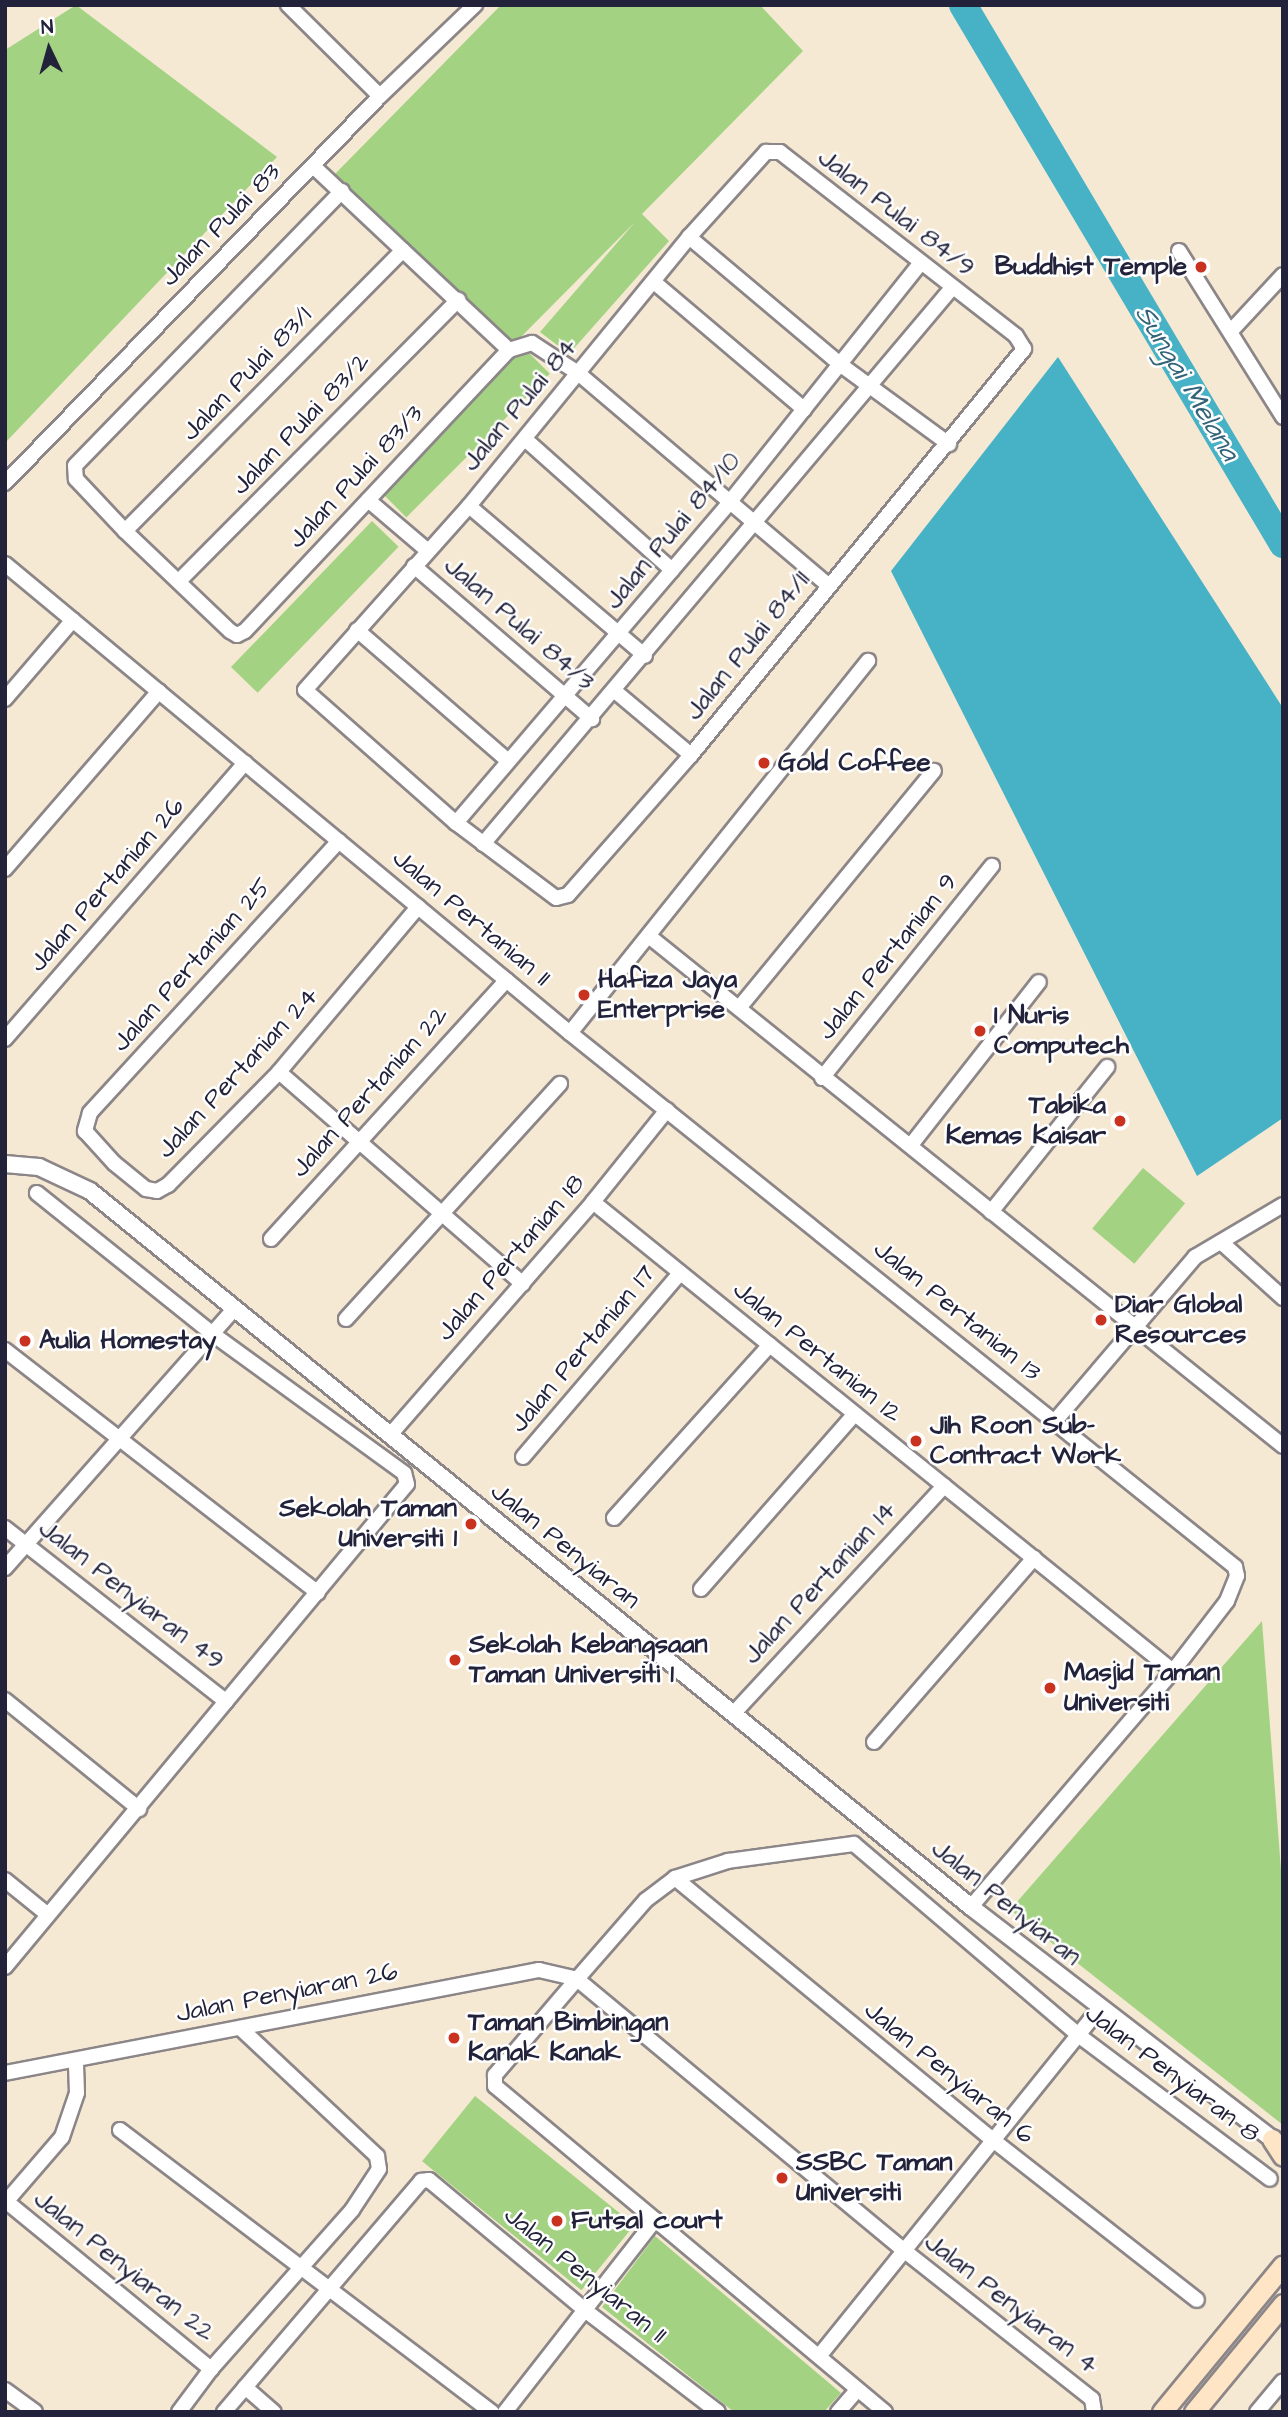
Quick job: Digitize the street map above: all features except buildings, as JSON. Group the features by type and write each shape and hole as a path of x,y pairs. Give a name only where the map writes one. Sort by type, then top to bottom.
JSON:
{"main road":[{"path":"1279,2144 1283,2157"},
{"path":"1259,2294 1283,2251"},
{"path":"1162,2412 1283,2265"},
{"path":"1194,2412 1283,2304"}],"street":[{"path":"288,5 380,96"},
{"name":"Jalan Pulai 83","path":"5,483 380,96 475,5"},
{"name":"Jalan Pulai 84","path":"306,690 469,506 744,172 772,151"},
{"name":"Jalan Pulai 84/9","path":"772,151 780,152 951,289 1022,342"},
{"path":"313,166 509,350 532,343 578,373 829,586"},
{"path":"180,580 125,531 76,479 75,466 342,191"},
{"path":"689,237 841,366 949,444"},
{"name":"Jalan Pulai 83/1","path":"125,531 403,250"},
{"path":"1180,251 1283,417"},
{"name":"Jalan Pulai 84/10","path":"456,823 506,759 565,698 729,503 920,264"},
{"path":"1231,331 1283,275"},
{"path":"654,282 804,409"},
{"path":"483,844 616,692 873,387 951,289"},
{"name":"Jalan Pulai 83/2","path":"180,580 458,300"},
{"name":"Jalan Pulai 84/11","path":"306,690 456,823 561,899 691,755 949,444 1024,349 1022,342"},
{"name":"Jalan Pulai 83/3","path":"180,580 237,635 509,350"},
{"path":"525,439 671,570"},
{"name":"Jalan Pulai 84/3","path":"368,500 428,551"},
{"path":"469,506 645,656"},
{"name":"Jalan Pertanian 11","path":"5,564 570,1033"},
{"name":"Jalan Pulai 84/3","path":"414,566 592,719"},
{"path":"5,699 73,620"},
{"path":"357,630 506,759"},
{"path":"570,1033 868,661"},
{"path":"5,869 159,691"},
{"path":"616,692 691,755"},
{"name":"Jalan Pertanian 26","path":"5,1039 245,763"},
{"path":"739,1008 934,771"},
{"name":"Jalan Pertanian 25","path":"84,1124 339,841"},
{"name":"Jalan Pertanian 9","path":"822,1078 992,866"},
{"name":"Jalan Pertanian 24","path":"84,1124 85,1131 114,1163 146,1189 157,1191 279,1072 418,907"},
{"path":"649,937 822,1078 911,1145 1133,1328 1283,1447"},
{"name":"Jalan Pertanian 22","path":"271,1239 358,1140 507,980"},
{"path":"911,1145 1039,982"},
{"name":"Jalan Pertanian 13","path":"570,1033 1235,1567 1237,1576 1231,1595 1173,1671 971,1907"},
{"path":"991,1212 1107,1067"},
{"path":"279,1072 523,1284"},
{"path":"346,1319 560,1084"},
{"name":"Jalan Pertanian 18","path":"390,1435 593,1202 667,1110"},
{"name":"Jalan Penyiaran","path":"5,1164 39,1167 90,1191 232,1311 390,1435 971,1907 1099,2009 1279,2144"},
{"path":"5,1967 407,1484 404,1473 214,1335 37,1193"},
{"name":"Jalan Pertanian 12","path":"593,1202 1173,1671"},
{"path":"1055,1421 1195,1257 1283,1205"},
{"path":"1221,1242 1283,1298"},
{"name":"Jalan Pertanian 17","path":"523,1457 680,1273"},
{"path":"5,1568 214,1335 232,1311"},
{"path":"614,1518 770,1345"},
{"path":"5,1350 122,1438 318,1593"},
{"path":"701,1589 855,1414"},
{"name":"Jalan Pertanian 14","path":"733,1714 944,1486"},
{"name":"Jalan Penyiaran 49","path":"5,1528 226,1701"},
{"path":"874,1742 1034,1558"},
{"path":"5,1700 139,1809"},
{"name":"Jalan Penyiaran 8","path":"674,1878 728,1861 854,1844 1077,2034 1270,2179"},
{"path":"674,1878 646,1900 495,2075 495,2086 502,2095 820,2355 885,2412"},
{"name":"Jalan Penyiaran 6","path":"674,1878 992,2140 1197,2300"},
{"path":"5,1880 48,1915"},
{"name":"Jalan Penyiaran 26","path":"5,2073 539,1970 578,1979"},
{"name":"Jalan Penyiaran 4","path":"578,1979 1093,2405"},
{"path":"820,2355 906,2252 992,2140 1099,2009"},
{"path":"179,2412 211,2369 352,2210 379,2169 377,2156 240,2028"},
{"path":"6,2202 62,2137 77,2093 76,2060"},
{"path":"120,2130 492,2412"},
{"name":"Jalan Penyiaran 11","path":"330,2289 421,2181 429,2180 586,2311 719,2412"},
{"name":"Jalan Penyiaran 22","path":"6,2202 211,2369"},
{"path":"505,2412 654,2220"},
{"path":"224,2412 330,2289"},
{"path":"1257,2412 1283,2381"},
{"path":"245,2387 274,2412"},
{"path":"5,2390 34,2412"},
{"path":"838,2412 857,2390"}],"green space":[{"path":"76,5 277,157 5,443 5,50"},
{"path":"501,5 760,5 803,51 642,214 669,241 569,354 540,332 635,222 510,348 333,176"},
{"path":"523,347 550,374 406,517 379,491"},
{"path":"372,521 399,547 258,693 231,667"},
{"path":"1143,1168 1185,1203 1134,1264 1092,1229"},
{"path":"1262,1621 1283,1896 1283,2125 1010,1910"},
{"path":"475,2096 634,2225 581,2290 422,2161"},
{"path":"655,2236 841,2393 824,2412 734,2412 602,2307"}],"water":[{"path":"1058,357 1283,708 1283,1118 1197,1176 891,571"}],"waterway":[{"name":"Sungai Melana","path":"963,5 1283,544"}],"place":[{"name":"Buddhist Temple","path":"1201,267"},
{"name":"Gold Coffee","path":"764,763"},
{"name":"Hafiza Jaya Enterprise","path":"584,995"},
{"name":"I Nuris Computech","path":"980,1031"},
{"name":"Tabika Kemas Kaisar","path":"1120,1121"},
{"name":"Diar Global Resources","path":"1101,1320"},
{"name":"Aulia Homestay","path":"25,1341"},
{"name":"Jih Roon Sub- Contract Work","path":"916,1441"},
{"name":"Sekolah Taman Universiti 1","path":"471,1524"},
{"name":"Sekolah Kebangsaan Taman Universiti 1","path":"455,1660"},
{"name":"Masjid Taman Universiti","path":"1050,1688"},
{"name":"Taman Bimbingan Kanak Kanak","path":"454,2038"},
{"name":"SSBC Taman Universiti","path":"782,2178"},
{"name":"Futsal court","path":"557,2221"}]}
